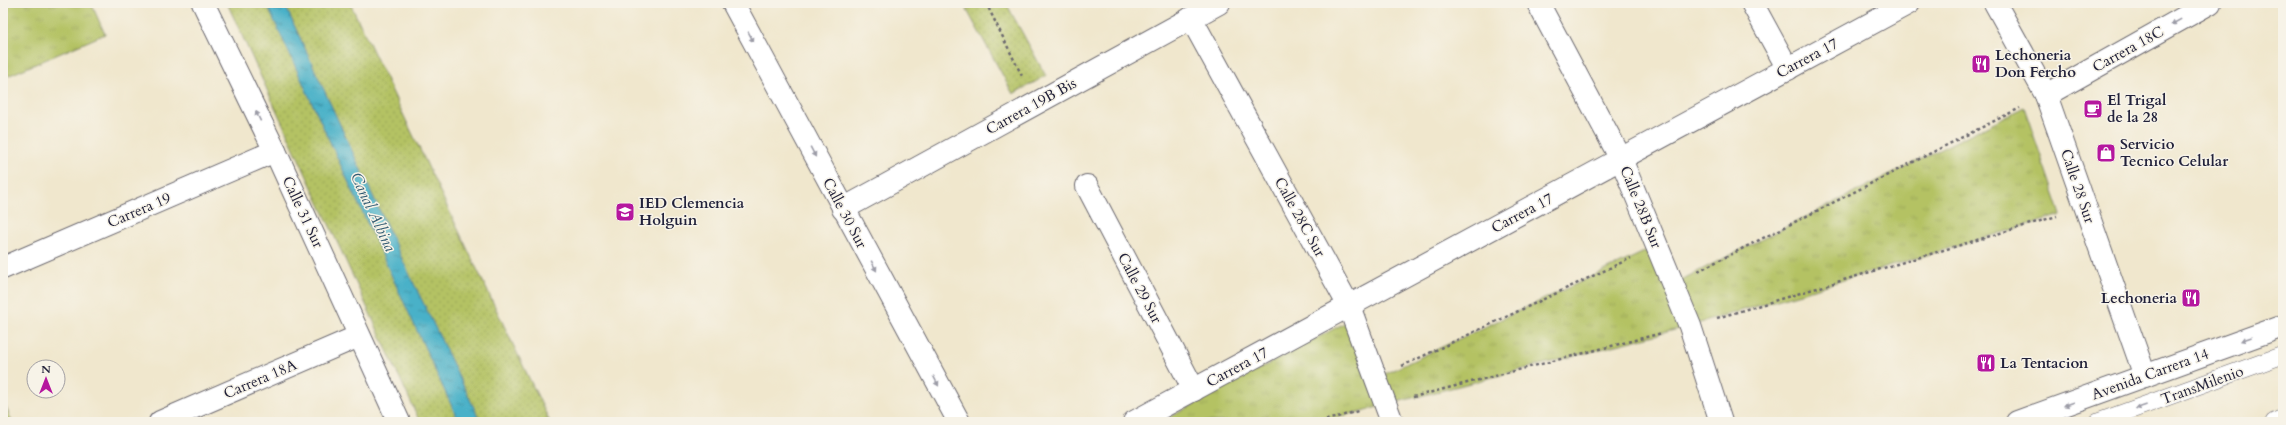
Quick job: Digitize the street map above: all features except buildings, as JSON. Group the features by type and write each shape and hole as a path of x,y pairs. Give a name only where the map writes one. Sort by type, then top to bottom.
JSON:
{"street":[{"name":"Calle 31 Sur","path":"203,3 275,151 399,422"},
{"name":"Calle 30 Sur","path":"732,3 959,422"},
{"name":"Carrera 19B Bis","path":"843,209 1218,3"},
{"name":"Calle 28B Sur","path":"1538,3 1621,159 1690,326 1721,422"},
{"path":"1752,3 1788,69"},
{"name":"Carrera 17","path":"1134,422 1909,3"},
{"name":"Calle 28 Sur","path":"1995,3 2046,95 2145,376"},
{"name":"Carrera 18C","path":"2046,95 2210,3"},
{"name":"Calle 28C Sur","path":"1191,18 1349,306 1392,422"},
{"name":"Carrera 19","path":"3,268 275,151"},
{"name":"Calle 29 Sur","path":"1087,186 1194,390"},
{"name":"Avenida Carrera 14","path":"2017,422 2283,326"},
{"name":"Carrera 18A","path":"160,422 359,336"}],"lane":[{"name":"TransMilenio","path":"2098,422 2283,355"},
{"path":"2274,422 2283,418"}],"path":[{"path":"986,3 1036,103"},
{"path":"1673,284 2024,107"},
{"path":"1376,378 1657,246"}],"green space":[{"path":"3,3 91,3 105,34 3,78"},
{"path":"227,3 350,3 550,422 420,422"},
{"path":"963,3 1006,3 1046,76 1013,94"},
{"path":"2024,107 2061,215 1690,326 1320,422 1161,422 1354,318 1376,378 1657,246 1673,284"},
{"path":"3,400 12,422 3,422"}],"water":[{"name":"Canal Albina","path":"266,3 284,3 402,259 481,422 459,422"}],"place":[{"name":"Lechoneria Don Fercho","path":"1981,64"},
{"name":"El Trigal de la 28","path":"2093,109"},
{"name":"Servicio Tecnico Celular","path":"2106,153"},
{"name":"IED Clemencia Holguin","path":"625,212"},
{"name":"Lechoneria","path":"2191,298"},
{"name":"La Tentacion","path":"1986,363"}]}
